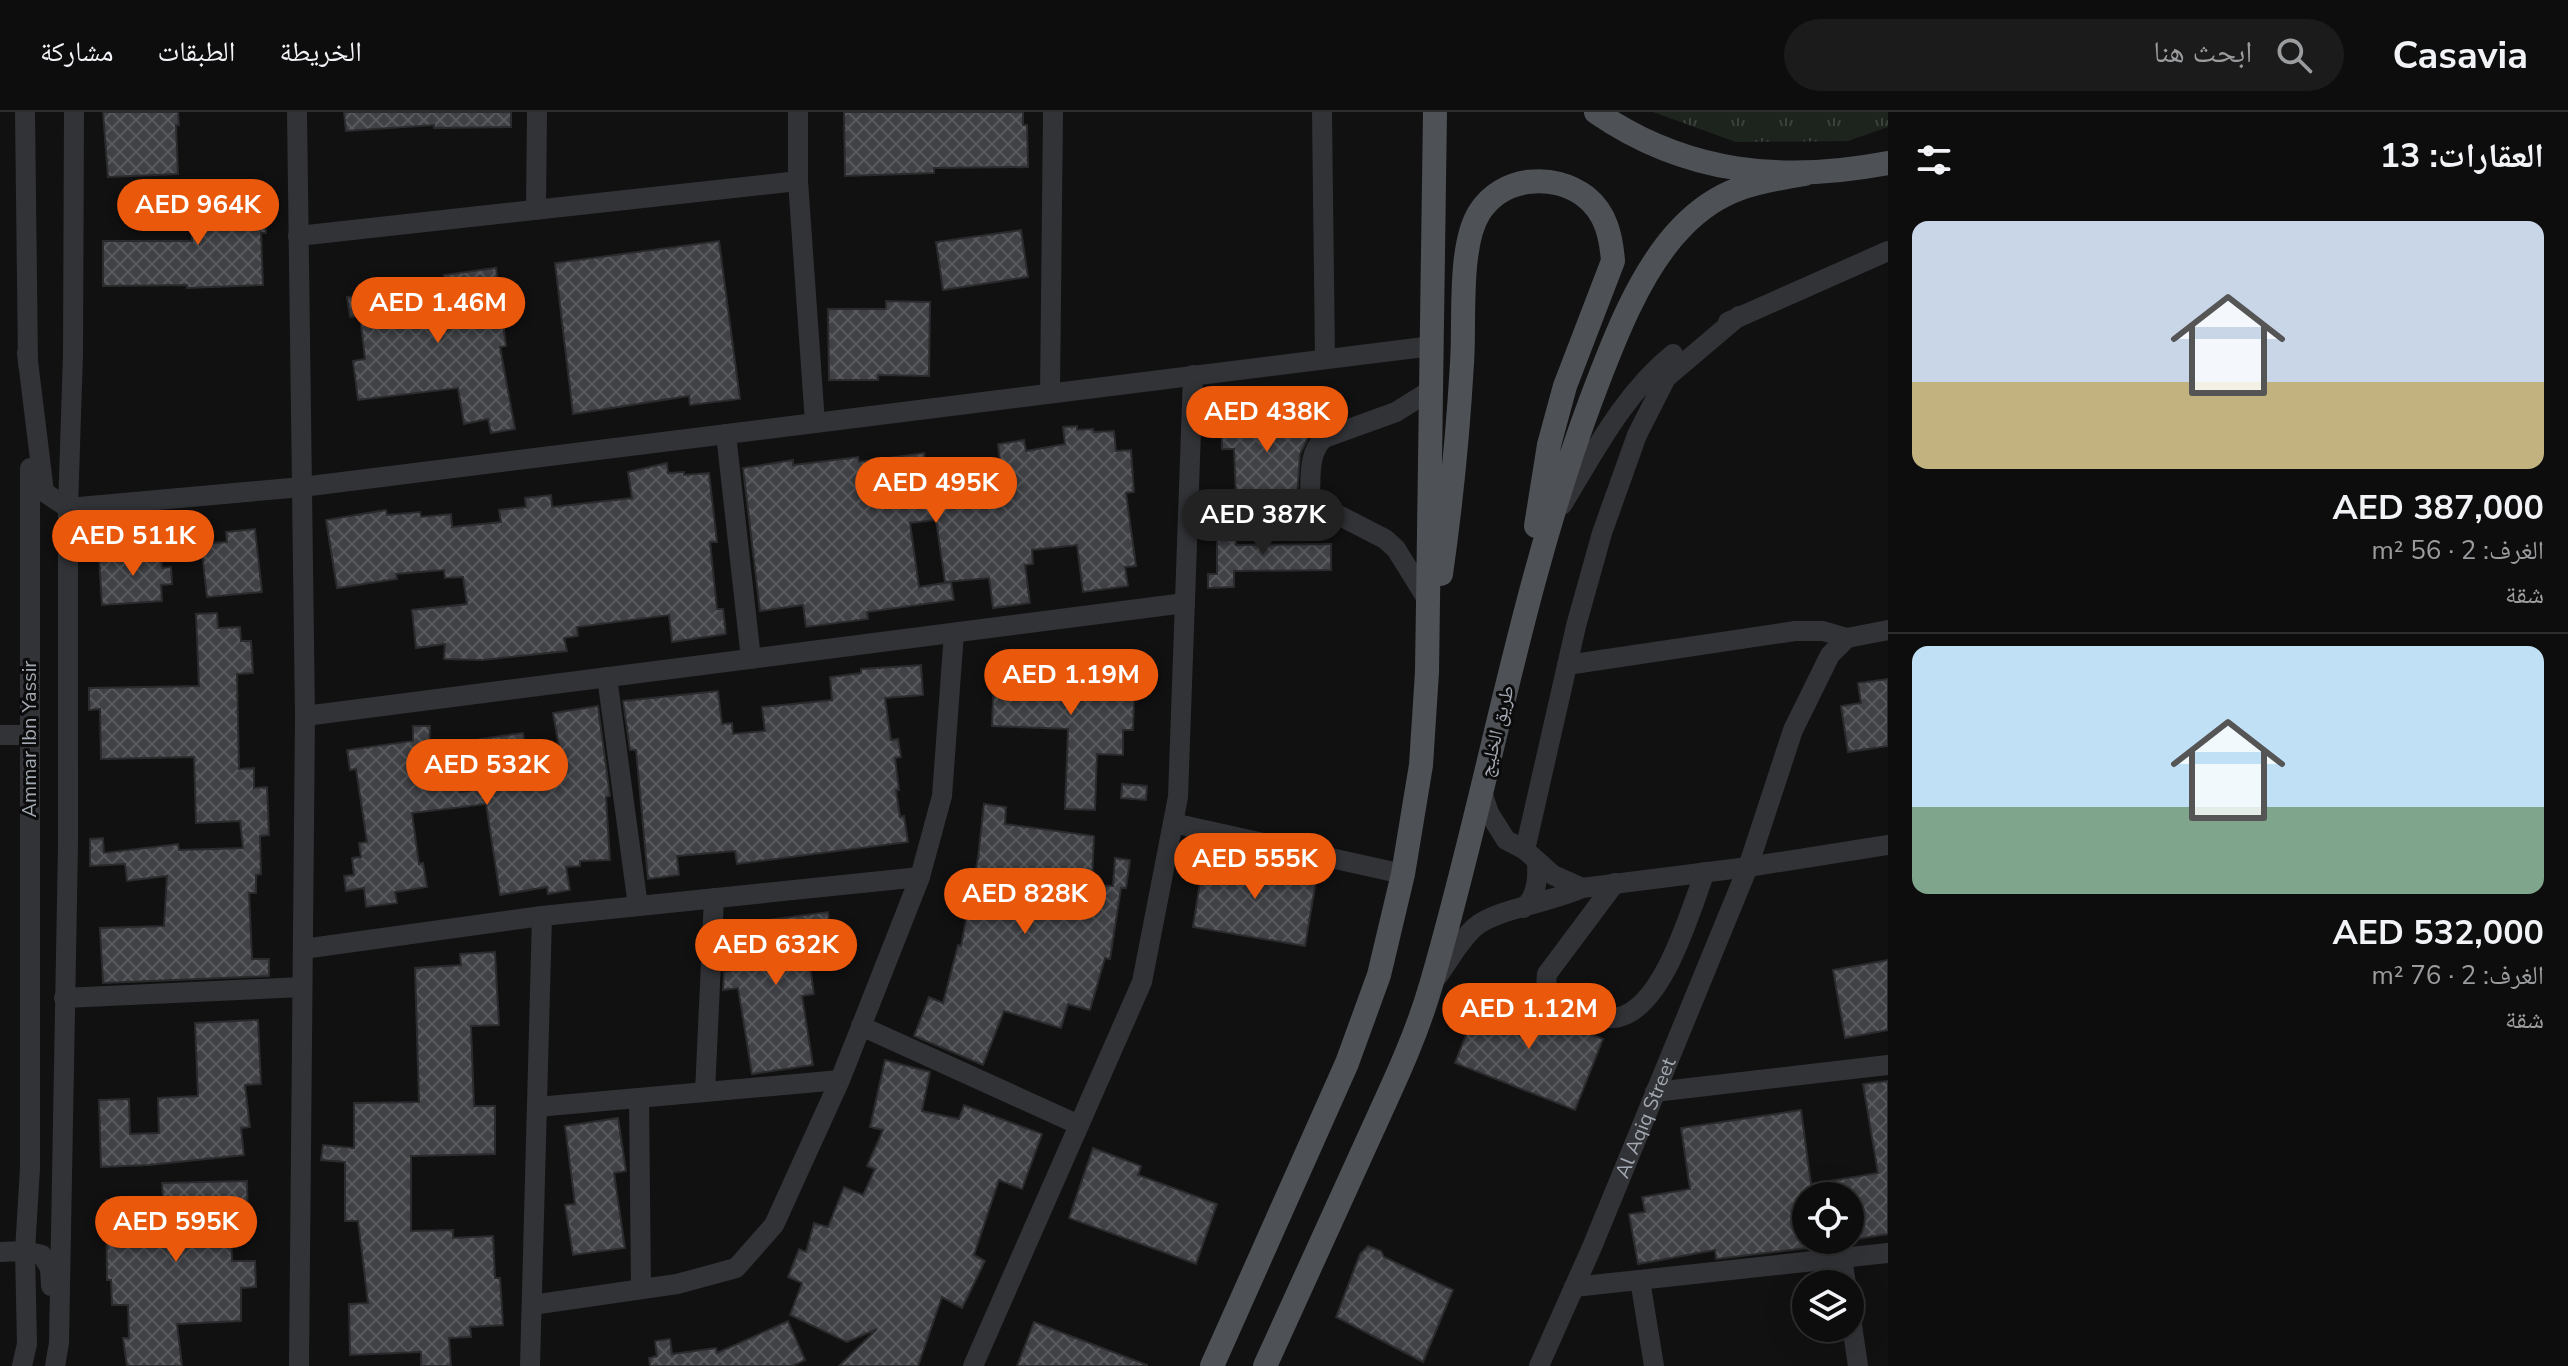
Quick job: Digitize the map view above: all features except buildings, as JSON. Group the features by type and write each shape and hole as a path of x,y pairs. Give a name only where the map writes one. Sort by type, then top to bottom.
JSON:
{"main road":[{"path":"1212,1366 1347,1063 1379,975 1403,874 1421,765 1427,672 1435,112"},
{"path":"1596,112 1616,126 1660,147 1707,163 1753,171 1805,174 1888,163"},
{"name":"طريق الخليج","path":"1265,1366 1401,1068 1430,987 1548,529 1605,363 1641,288 1666,246 1702,209 1740,186 1805,174"},
{"path":"1427,672 1453,486 1463,362 1466,256 1471,233 1488,201 1505,189 1523,182 1544,180 1563,183 1595,204 1612,241 1613,261 1565,386 1549,445 1514,658"}],"street":[{"name":"Ammar Ibn Yassir","path":"22,1366 27,1344 25,1251 30,1168 30,490 25,112"},
{"name":"Ammar Ibn Yassir","path":"56,1363 62,1225 68,845 68,508 73,354 74,112"},
{"path":"297,112 305,716 299,1366"},
{"path":"536,210 537,112"},
{"path":"798,112 798,181 815,423"},
{"path":"1050,393 1053,112"},
{"path":"1322,112 1325,359"},
{"path":"298,236 798,181"},
{"path":"1548,529 1635,389 1681,348 1739,316 1888,251"},
{"path":"1523,908 1529,904 1538,878 1531,856 1567,665 1602,533 1637,435 1666,378 1739,316"},
{"path":"27,353 44,492 68,508 302,487 1432,346"},
{"path":"973,1366 1142,982 1178,797 1193,375"},
{"path":"1427,599 1396,549 1385,539 1315,503 1310,497 1312,456 1324,438 1396,412 1431,390"},
{"path":"726,434 751,659"},
{"path":"305,716 1185,603"},
{"path":"1567,665 1795,631 1823,631 1847,638 1888,630"},
{"path":"532,1305 677,1284 736,1268 774,1225 840,1080 920,877 942,796 954,633"},
{"name":"Al Aqiq Street","path":"1539,1366 1748,867 1793,730 1830,655 1847,638"},
{"path":"607,677 638,906"},
{"path":"0,735 28,735"},
{"path":"1481,789 1489,813 1506,840 1553,875 1582,888"},
{"path":"1173,823 1403,874"},
{"path":"1430,987 1457,947 1478,924 1582,888 1888,845"},
{"path":"1615,883 1547,974 1545,989 1552,1000 1608,1018 1631,1012 1654,989 1672,959 1705,872"},
{"path":"303,949 542,916 920,877"},
{"path":"705,1092 714,898"},
{"path":"530,1366 542,916"},
{"path":"64,998 302,987"},
{"path":"861,1026 1079,1125"},
{"path":"1655,1092 1888,1065"},
{"path":"537,1107 840,1080"},
{"path":"639,1098 641,1289"},
{"path":"0,1252 25,1251 42,1255 50,1268 56,1363"},
{"path":"1574,1287 1888,1253"},
{"path":"1842,1258 1844,1270"},
{"path":"1640,1280 1654,1366"},
{"path":"1854,1342 1858,1366"}],"green space":[{"path":"1653,112 1888,112 1888,127 1848,141 1736,142"}]}
